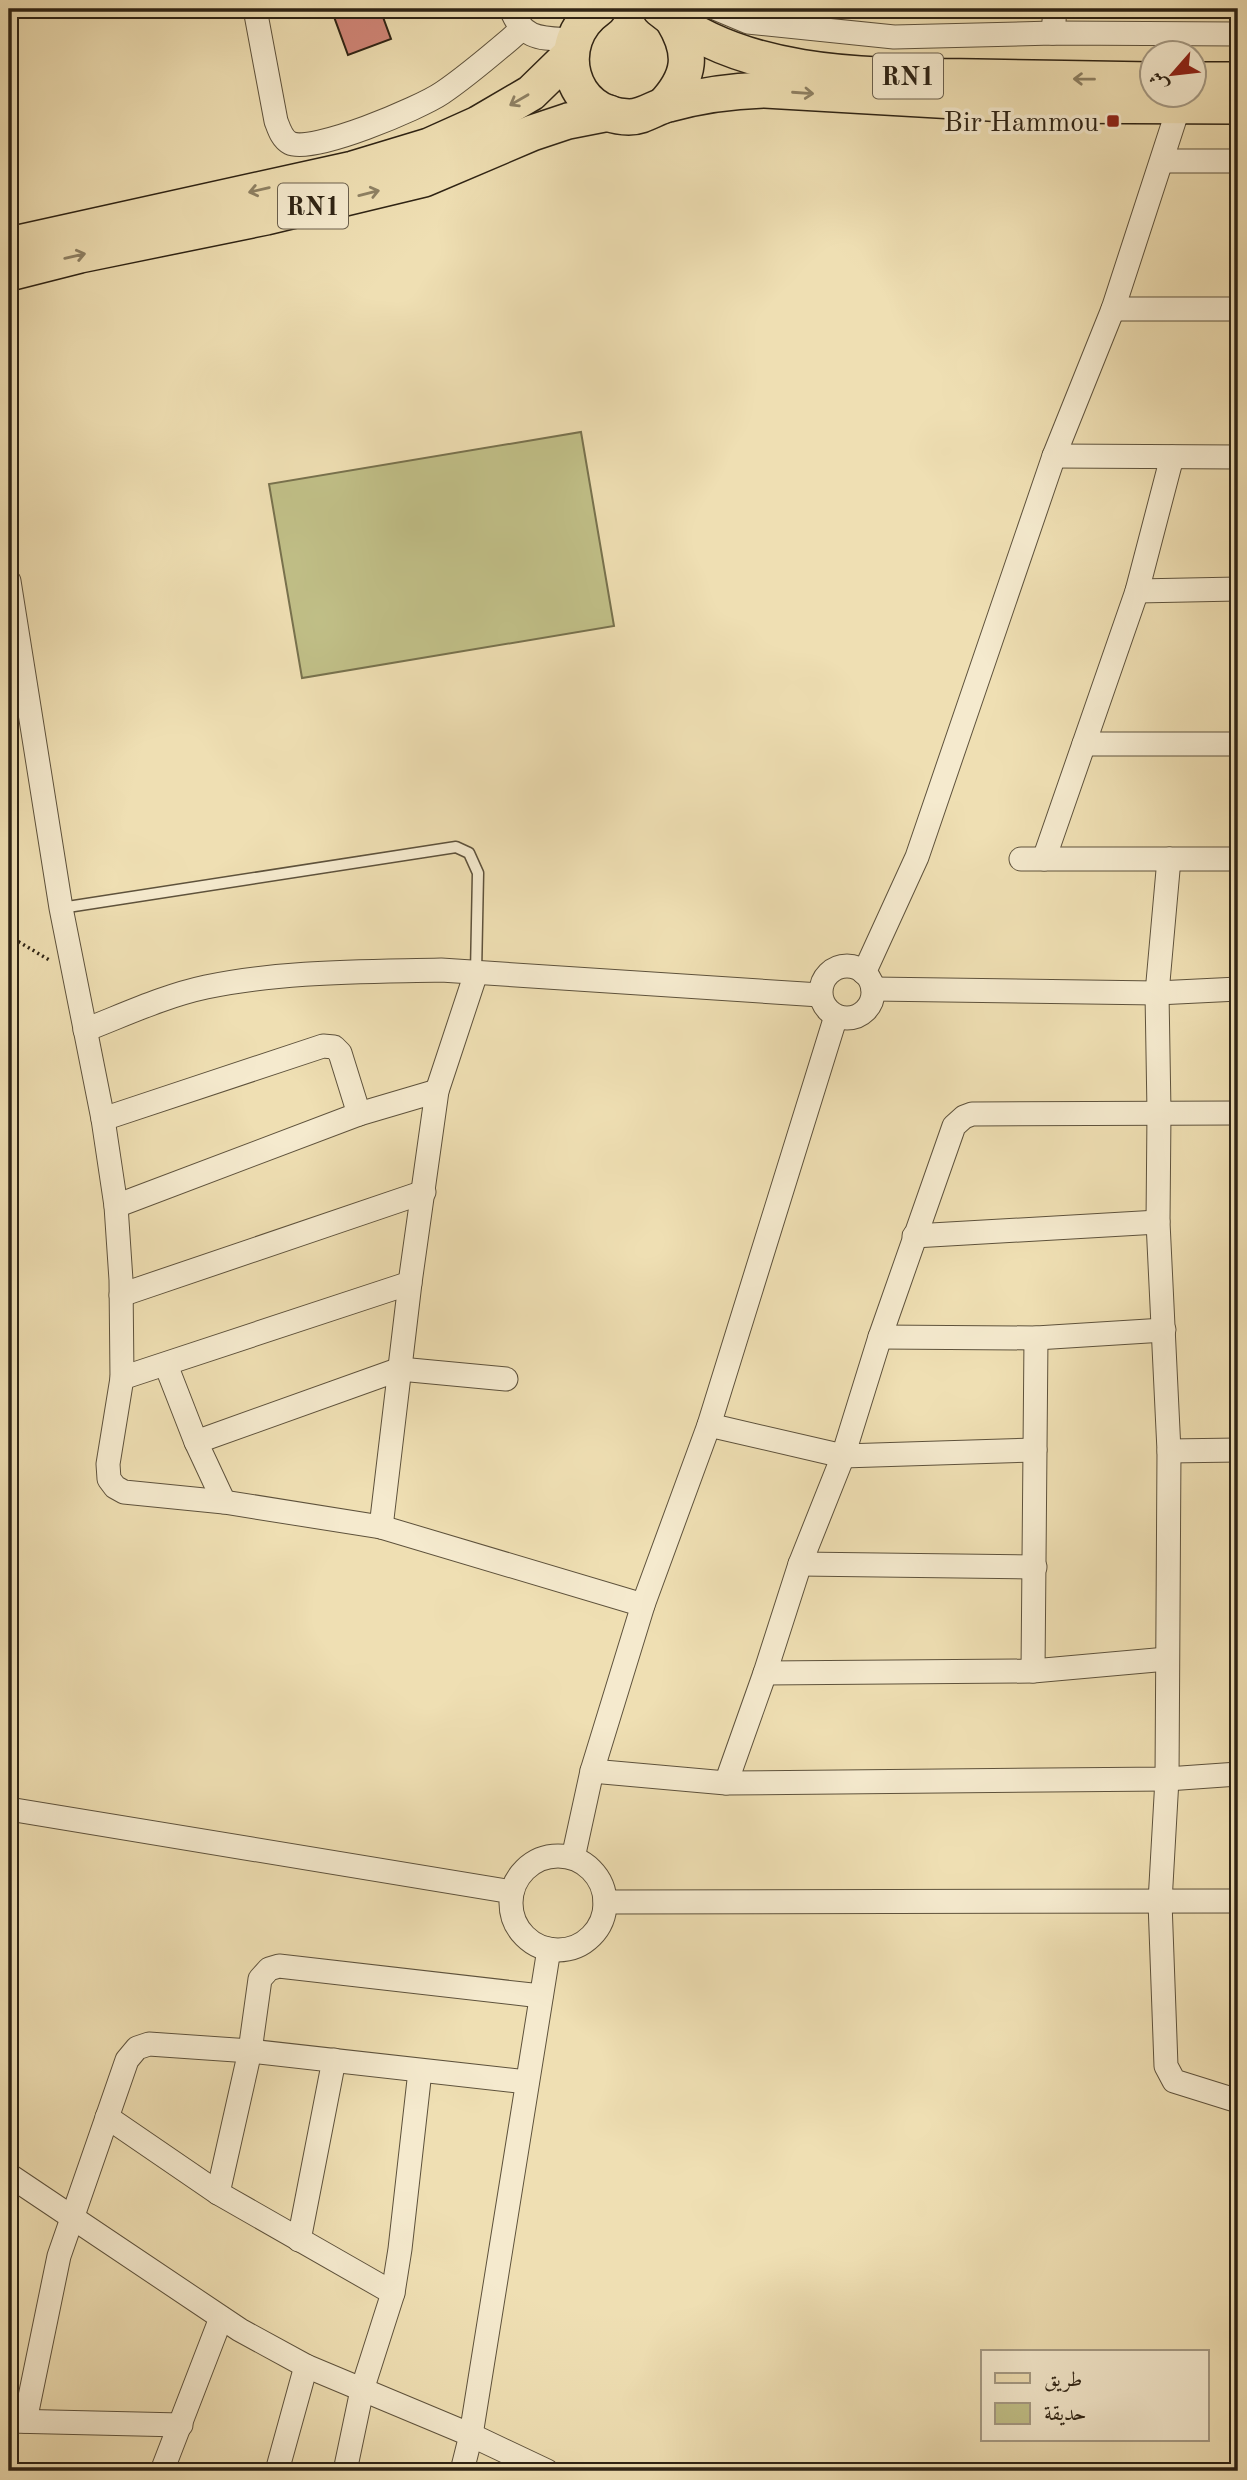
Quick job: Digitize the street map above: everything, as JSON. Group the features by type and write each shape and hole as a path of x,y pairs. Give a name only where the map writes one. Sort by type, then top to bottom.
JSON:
{"main road":[{"name":"RN1","path":"667,14 696,35 736,52 798,66 882,76 1138,80"},
{"name":"RN1","path":"664,105 677,91 685,74 687,55 683,36 667,14"},
{"name":"RN1","path":"9,245 353,169 429,146 478,124 531,93 584,26"},
{"path":"584,26 574,79 582,93 594,105 609,113"},
{"name":"RN1","path":"1208,88 1238,80"},
{"name":"RN1","path":"9,273 401,185 569,121 609,113 628,117 647,114 664,105 702,95 765,90 1023,105 1138,97"},
{"name":"RN1","path":"1208,99 1238,106"}],"street":[{"path":"255,9 276,121 288,143 299,146 352,133 439,95 522,29"},
{"path":"511,9 522,29 534,37 584,26"},
{"path":"717,9 748,22 894,37 1054,33 1238,34"},
{"path":"1054,33 1055,9"},
{"path":"1181,108 1114,309 1054,456 917,857 869,981 869,1006 862,1013 845,1018 836,1016 829,1011 820,995 825,977 839,967 848,965 869,981 1157,993 1238,989"},
{"path":"1163,161 1238,161"},
{"path":"1114,309 1238,309"},
{"path":"1054,456 1238,457"},
{"path":"1044,859 1136,591 1172,457"},
{"path":"9,581 61,908 103,1119 116,1206 122,1378 108,1464 109,1479 115,1487 124,1492 224,1502 381,1527 643,1605"},
{"path":"1136,591 1238,589"},
{"path":"1084,744 1238,744"},
{"path":"1021,859 1238,859"},
{"path":"1169,859 1157,993 1158,1222 1169,1451 1167,1779 1160,1902 1166,2066 1174,2081 1238,2101"},
{"path":"85,1030 171,996 207,987 270,978 394,971 441,970 820,995"},
{"path":"381,1527 410,1283 438,1091 476,973"},
{"path":"573,1858 592,1771 643,1605 709,1425 836,1016"},
{"path":"103,1119 323,1046 334,1047 340,1053 359,1114"},
{"path":"116,1206 359,1114 438,1091"},
{"path":"726,1783 800,1563 843,1456 880,1337 954,1126 964,1116 972,1114 1238,1114"},
{"path":"121,1295 424,1192"},
{"path":"914,1236 1158,1222"},
{"path":"122,1378 410,1283"},
{"path":"880,1337 1036,1338 1164,1330"},
{"path":"1033,1671 1036,1338"},
{"path":"166,1365 196,1442 224,1502"},
{"path":"196,1442 400,1369 506,1379"},
{"path":"709,1425 843,1456 1035,1450"},
{"path":"1169,1451 1238,1450"},
{"path":"800,1563 1035,1567"},
{"path":"765,1673 1033,1671 1167,1660"},
{"path":"592,1771 726,1783 1167,1779 1238,1774"},
{"path":"9,1809 512,1892"},
{"path":"557,1855 573,1858 596,1875 605,1902 603,1916 588,1939 563,1950 549,1949 535,1944 523,1934 515,1922 511,1907 512,1892 518,1877 528,1866 541,1858 557,1855"},
{"path":"605,1902 1238,1901"},
{"path":"462,2471 471,2435 549,1949"},
{"path":"219,2193 250,2051 260,1979 270,1969 279,1966 541,1996"},
{"path":"181,2425 17,2421 59,2256 127,2060 136,2048 149,2044 250,2051 527,2082"},
{"path":"299,2240 334,2060"},
{"path":"345,2471 362,2390 393,2293 420,2071"},
{"path":"107,2117 219,2193 393,2293"},
{"path":"9,2175 221,2318 306,2366 471,2435 547,2471"},
{"path":"162,2471 221,2318"},
{"path":"277,2471 306,2366"}],"lane":[{"path":"61,908 456,848 469,853 478,873 476,973"}],"path":[{"path":"9,936 74,975"}],"green space":[{"path":"581,432 614,626 302,678 269,484"}],"building":[{"path":"348,9 380,9 391,39 348,55 333,14"}],"place":[{"name":"Bir Hammou","path":"1113,121"}]}
